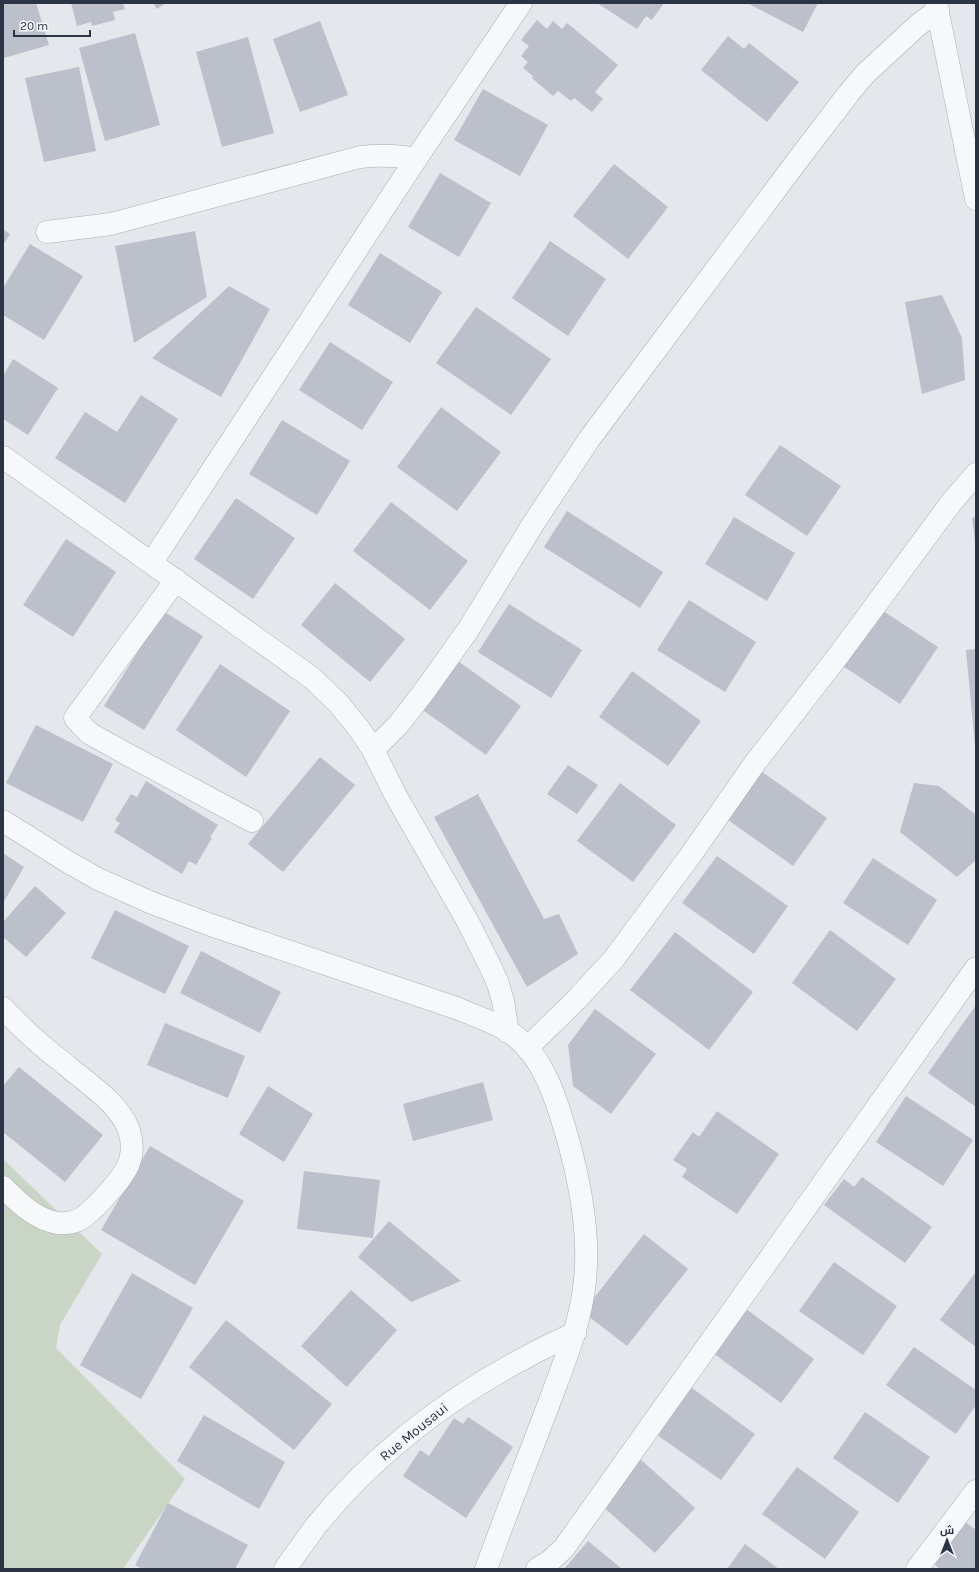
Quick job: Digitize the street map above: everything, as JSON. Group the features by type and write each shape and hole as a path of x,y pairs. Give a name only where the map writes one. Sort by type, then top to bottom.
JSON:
{"street":[{"path":"152,562 416,159 521,3"},
{"path":"937,6 976,200"},
{"path":"373,750 399,724 468,630 533,524 590,438 849,93 865,74 937,6"},
{"path":"47,232 111,224 360,157 391,155 416,159"},
{"path":"3,457 152,562 312,678 338,703 360,730 373,750 396,796 464,915 498,984 503,1001 508,1032"},
{"path":"527,1048 576,1000 613,960 690,856 755,763 838,656 951,503 976,474"},
{"path":"176,580 75,718 89,732 117,749 252,821"},
{"path":"3,821 98,879 152,903 212,926 459,1009 487,1021 508,1032 527,1048 541,1068 553,1090 570,1148 581,1199 586,1250 585,1280 575,1333 486,1569"},
{"path":"537,1569 550,1561 564,1548 976,968"},
{"path":"3,1008 44,1047 110,1102 126,1124 132,1144 130,1160 116,1185 82,1218 72,1222 59,1223 43,1219 27,1209 3,1187"},
{"name":"Rue Mousaui","path":"285,1569 316,1527 356,1482 400,1442 447,1405 489,1378 575,1333"},
{"path":"917,1569 976,1491"}],"green space":[{"path":"3,1159 102,1254 60,1325 56,1348 185,1479 123,1569 3,1569"}],"building":[{"path":"3,3 36,3 49,45 4,58"},
{"path":"71,3 123,3 125,9 113,12 115,20 92,26 91,22 77,26"},
{"path":"153,3 166,3 157,9"},
{"path":"597,3 664,3 652,20 646,16 637,29"},
{"path":"747,3 818,3 803,32"},
{"path":"537,20 547,29 553,21 562,29 567,23 618,65 595,92 603,99 592,112 574,98 571,101 558,91 553,96 523,68 528,62 521,56 529,46 521,40"},
{"path":"320,21 348,95 300,112 273,39"},
{"path":"135,33 160,125 105,141 79,48"},
{"path":"728,36 744,49 749,43 799,82 767,122 701,70"},
{"path":"248,37 274,133 222,147 196,52"},
{"path":"79,67 96,151 44,162 25,78"},
{"path":"483,89 548,125 520,176 454,140"},
{"path":"614,164 668,207 628,259 573,216"},
{"path":"440,173 491,203 459,257 408,227"},
{"path":"3,229 10,234 3,245"},
{"path":"195,231 207,297 134,343 115,246"},
{"path":"550,241 606,279 568,336 512,298"},
{"path":"30,244 83,276 44,340 3,315 3,288"},
{"path":"380,253 442,292 410,343 348,305"},
{"path":"229,286 270,309 221,397 152,358"},
{"path":"942,295 962,338 965,380 922,394 905,302"},
{"path":"476,307 551,359 511,415 436,363"},
{"path":"330,342 393,382 362,430 299,390"},
{"path":"13,359 58,388 28,435 3,419 3,376"},
{"path":"141,395 178,419 125,503 55,458 85,412 117,432"},
{"path":"441,407 501,452 457,511 397,467"},
{"path":"282,420 350,461 317,515 249,474"},
{"path":"780,445 841,486 807,536 745,495"},
{"path":"236,498 295,538 253,599 194,559"},
{"path":"391,502 468,561 430,610 353,551"},
{"path":"567,511 663,572 640,608 544,547"},
{"path":"734,517 795,553 767,601 705,564"},
{"path":"976,517 976,540 975,541 972,518"},
{"path":"66,539 116,572 73,637 23,605"},
{"path":"335,583 405,639 370,682 301,625"},
{"path":"689,600 756,642 725,692 657,650"},
{"path":"509,604 582,650 551,698 478,652"},
{"path":"880,609 938,647 900,704 843,666"},
{"path":"163,611 203,636 144,730 104,706"},
{"path":"976,649 976,746 975,746 966,650"},
{"path":"455,659 521,706 486,755 420,708"},
{"path":"220,664 290,711 246,777 176,730"},
{"path":"632,671 701,721 668,766 599,717"},
{"path":"36,725 113,764 83,822 6,783"},
{"path":"320,757 355,785 283,872 248,844"},
{"path":"568,765 598,785 577,814 547,794"},
{"path":"758,769 827,818 793,866 724,817"},
{"path":"146,781 218,825 210,837 212,838 196,865 189,861 182,874 114,832 120,823 115,820 131,794 137,797"},
{"path":"620,783 676,825 633,882 577,841"},
{"path":"914,783 939,786 976,815 976,860 957,877 900,832"},
{"path":"478,794 544,919 559,914 578,954 527,987 434,817"},
{"path":"3,853 24,867 3,903"},
{"path":"717,856 788,906 754,954 682,903"},
{"path":"873,858 937,900 908,945 843,903"},
{"path":"35,886 66,913 26,957 3,937 3,922"},
{"path":"115,910 189,946 165,994 91,958"},
{"path":"830,930 896,979 857,1031 792,983"},
{"path":"675,932 753,992 709,1050 630,990"},
{"path":"201,951 281,992 260,1033 180,993"},
{"path":"976,1005 976,1107 928,1073"},
{"path":"595,1009 656,1054 611,1114 573,1086 568,1045"},
{"path":"165,1023 245,1056 228,1098 147,1065"},
{"path":"19,1067 103,1135 65,1182 3,1132 3,1086"},
{"path":"483,1082 493,1120 413,1141 403,1104"},
{"path":"268,1086 313,1114 284,1162 239,1134"},
{"path":"906,1096 973,1140 943,1186 876,1142"},
{"path":"717,1111 779,1154 737,1214 682,1177 687,1169 673,1160 693,1132 699,1137"},
{"path":"150,1146 244,1201 195,1285 101,1230"},
{"path":"304,1171 380,1180 373,1238 297,1229"},
{"path":"862,1177 932,1227 905,1263 824,1205 844,1179 854,1187"},
{"path":"389,1221 461,1281 411,1302 358,1257"},
{"path":"644,1234 688,1269 627,1346 583,1312"},
{"path":"834,1262 897,1306 863,1355 799,1311"},
{"path":"132,1273 193,1308 141,1399 80,1365"},
{"path":"976,1273 976,1347 940,1320"},
{"path":"351,1290 397,1330 347,1387 301,1346"},
{"path":"746,1309 814,1359 781,1403 713,1353"},
{"path":"226,1320 332,1404 294,1450 189,1367"},
{"path":"914,1347 976,1390 976,1405 956,1434 886,1385"},
{"path":"685,1383 755,1434 721,1480 650,1430"},
{"path":"865,1412 930,1457 898,1503 833,1458"},
{"path":"204,1415 285,1462 259,1509 177,1461"},
{"path":"468,1417 513,1447 466,1518 403,1476 420,1450 429,1456 454,1418 463,1424"},
{"path":"640,1459 695,1508 655,1553 600,1504"},
{"path":"797,1467 859,1512 825,1559 762,1514"},
{"path":"168,1503 248,1545 235,1569 142,1569 135,1565"},
{"path":"964,1521 976,1530 976,1569 940,1569 932,1562"},
{"path":"588,1541 622,1569 564,1569"},
{"path":"745,1544 779,1569 727,1569"}]}
